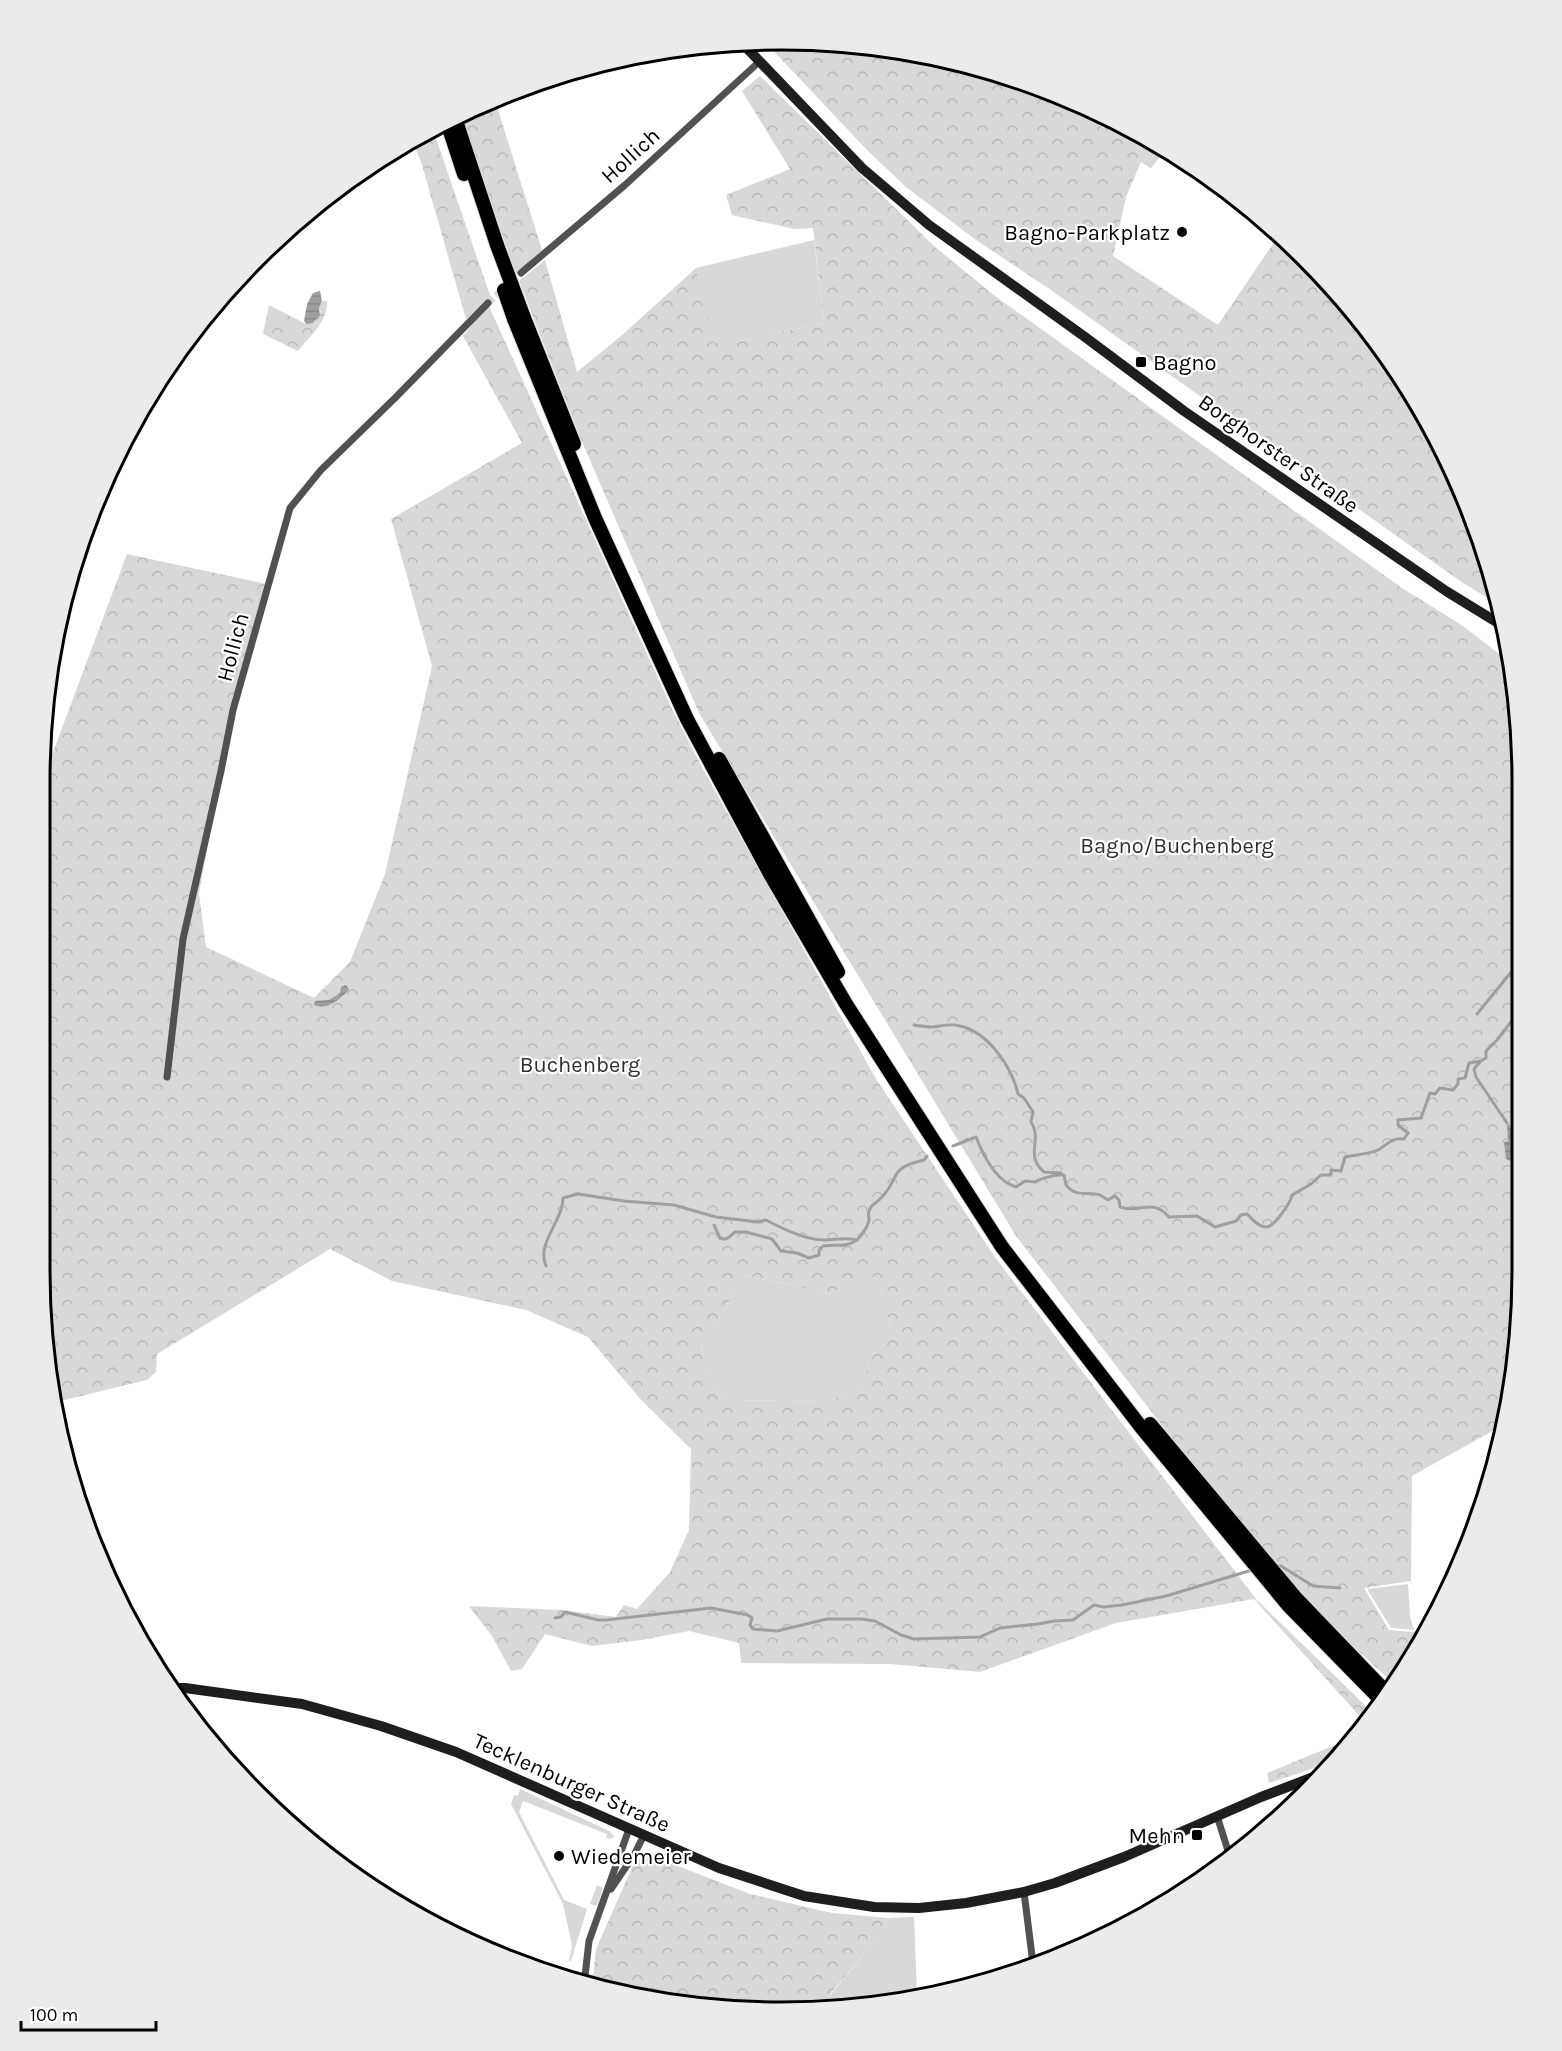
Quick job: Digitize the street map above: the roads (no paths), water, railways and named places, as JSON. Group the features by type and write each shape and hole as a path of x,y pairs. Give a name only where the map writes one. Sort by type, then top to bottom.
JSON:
{"highway":[{"path":"457,125 493,246"},
{"path":"448,130 595,518 687,719 770,874 846,1004 1002,1247 1140,1427 1288,1605 1376,1695"},
{"path":"519,317 602,514 695,716 854,1000 1008,1242 1147,1421 1288,1588 1381,1687"}],"main road":[{"name":"Borghorster Straße","path":"750,51 862,168 938,232 1086,337 1194,418 1446,591 1494,621"},
{"name":"Tecklenburger Straße","path":"182,1688 302,1704 381,1726 456,1752 719,1868 804,1896 874,1907 919,1908 966,1903 1024,1892 1055,1883 1124,1857 1303,1781"}],"street":[{"name":"Hollich","path":"521,273 625,184 760,61"},
{"name":"Hollich","path":"167,1077 183,939 233,710 290,508 321,470 488,303"},
{"path":"1217,1816 1227,1849"},
{"path":"585,1975 589,1941 607,1896 629,1829"},
{"path":"607,1896 634,1855 644,1835"},
{"path":"1024,1892 1031,1957"}],"waterway":[{"path":"1477,1014 1512,971"},
{"path":"953,1146 976,1137 986,1159 996,1173 1016,1187 1025,1181 1035,1182 1064,1175 1066,1185 1070,1189 1100,1195 1108,1200 1115,1196 1119,1200 1120,1207 1127,1209 1151,1207 1163,1211 1169,1217 1197,1216 1215,1227 1236,1221 1241,1215 1247,1214 1258,1224 1266,1227 1281,1214 1292,1195 1321,1175 1331,1175 1331,1170 1341,1171 1345,1157 1375,1151 1393,1140 1404,1139 1408,1133 1398,1125 1398,1120 1421,1118 1430,1093 1435,1094 1440,1088 1453,1090 1458,1084 1458,1079 1465,1078 1469,1063 1486,1058 1486,1051 1512,1020"},
{"path":"914,1025 933,1027 957,1025 980,1035 989,1043 1004,1062 1018,1094 1024,1098 1033,1112 1031,1122 1035,1135 1035,1160 1038,1166 1044,1172 1061,1173"},
{"path":"1480,1062 1474,1069 1476,1077 1507,1123"},
{"path":"546,1266 544,1249 562,1207 563,1198 578,1194 674,1205 716,1217 758,1222 766,1220 810,1238 857,1240 867,1226 870,1209 887,1191 899,1170 924,1160 927,1156"},
{"path":"714,1225 720,1238 727,1238 735,1232 746,1232 772,1239 781,1251 797,1253 809,1258 819,1255 819,1250 823,1246 845,1245 857,1240"},
{"path":"1276,1566 1281,1566 1313,1586 1340,1588"},
{"path":"555,1618 561,1617 565,1612 606,1620 711,1608 748,1615 752,1618 750,1625 753,1629 777,1631 827,1619 861,1619 875,1621 901,1635 914,1639 980,1637 1000,1628 1073,1620 1094,1605 1104,1607 1122,1605 1166,1596 1252,1570"}],"tunnel":[{"path":"488,303 521,273"}],"place":[{"name":"Bagno-Parkplatz","path":"1182,232"},
{"name":"Bagno","path":"1141,362"},
{"name":"Mehn","path":"1197,1835"},
{"name":"Wiedemeier","path":"559,1856"}],"park label":[{"name":"Bagno/Buchenberg","path":"1177,845"},
{"name":"Buchenberg","path":"580,1064"}]}
